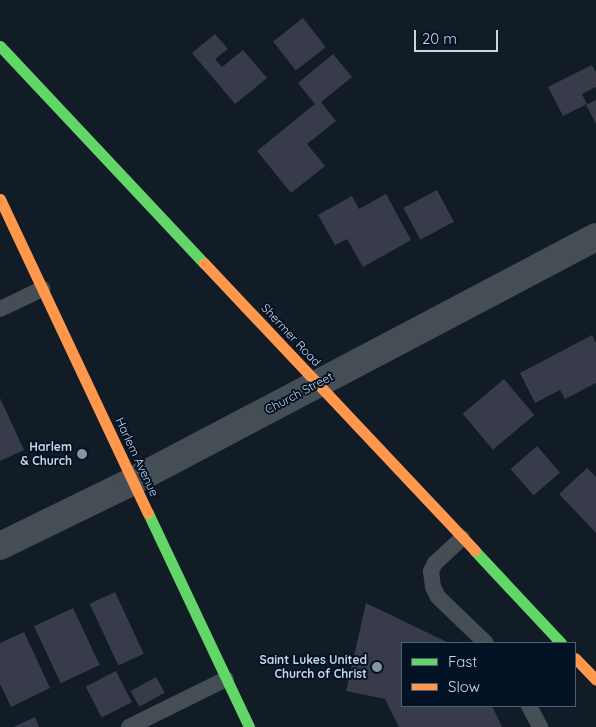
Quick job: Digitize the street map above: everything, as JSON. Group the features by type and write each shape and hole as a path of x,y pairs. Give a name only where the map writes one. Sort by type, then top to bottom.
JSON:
{"main road":[{"name":"Shermer Road","path":"0,46 560,642"},
{"name":"Harlem Avenue","path":"0,199 249,727"},
{"path":"576,659 596,680"}],"street":[{"name":"Church Street","path":"0,546 133,481 596,237"}],"lane":[{"path":"0,309 42,289"},
{"path":"462,538 434,563 431,571 433,587 438,597 485,642"},
{"path":"129,727 226,679"},
{"path":"530,707 540,727"}],"building":[{"path":"303,18 326,47 296,71 273,41"},
{"path":"215,34 228,49 215,59 222,67 243,50 267,78 235,104 192,53"},
{"path":"333,54 352,77 321,102 336,121 307,144 325,166 291,193 257,151 315,104 298,83"},
{"path":"592,65 596,72 596,87 582,94 587,104 563,116 548,87"},
{"path":"596,100 596,124 586,105"},
{"path":"437,190 454,222 420,240 403,208"},
{"path":"386,194 411,240 363,267 347,239 335,245 318,215 352,196 359,209"},
{"path":"592,335 596,343 596,383 565,399 560,390 535,403 520,373"},
{"path":"504,379 534,415 493,450 463,414"},
{"path":"0,398 24,450 0,461"},
{"path":"537,446 560,472 534,495 511,469"},
{"path":"587,468 596,477 596,533 559,494"},
{"path":"115,592 144,654 118,665 90,604"},
{"name":"Saint Lukes United Church of Christ","path":"366,603 447,642 401,642 401,707 492,707 502,727 399,727 385,699 346,691"},
{"path":"73,608 100,665 61,683 34,626"},
{"path":"24,632 50,688 11,707 0,684 0,643"},
{"path":"116,671 132,702 102,718 86,686"},
{"path":"156,677 165,693 139,707 131,691"},
{"path":"35,717 39,727 14,727"}],"traffic: fast":[{"path":"0,46 204,263"},
{"path":"148,513 249,727"},
{"path":"475,551 560,642"}],"traffic: slow":[{"path":"0,199 148,513"},
{"path":"204,263 475,551"},
{"path":"576,659 596,680"}],"place":[{"name":"Harlem & Church","path":"82,454"},
{"name":"Saint Lukes United Church of Christ","path":"377,667"}]}
